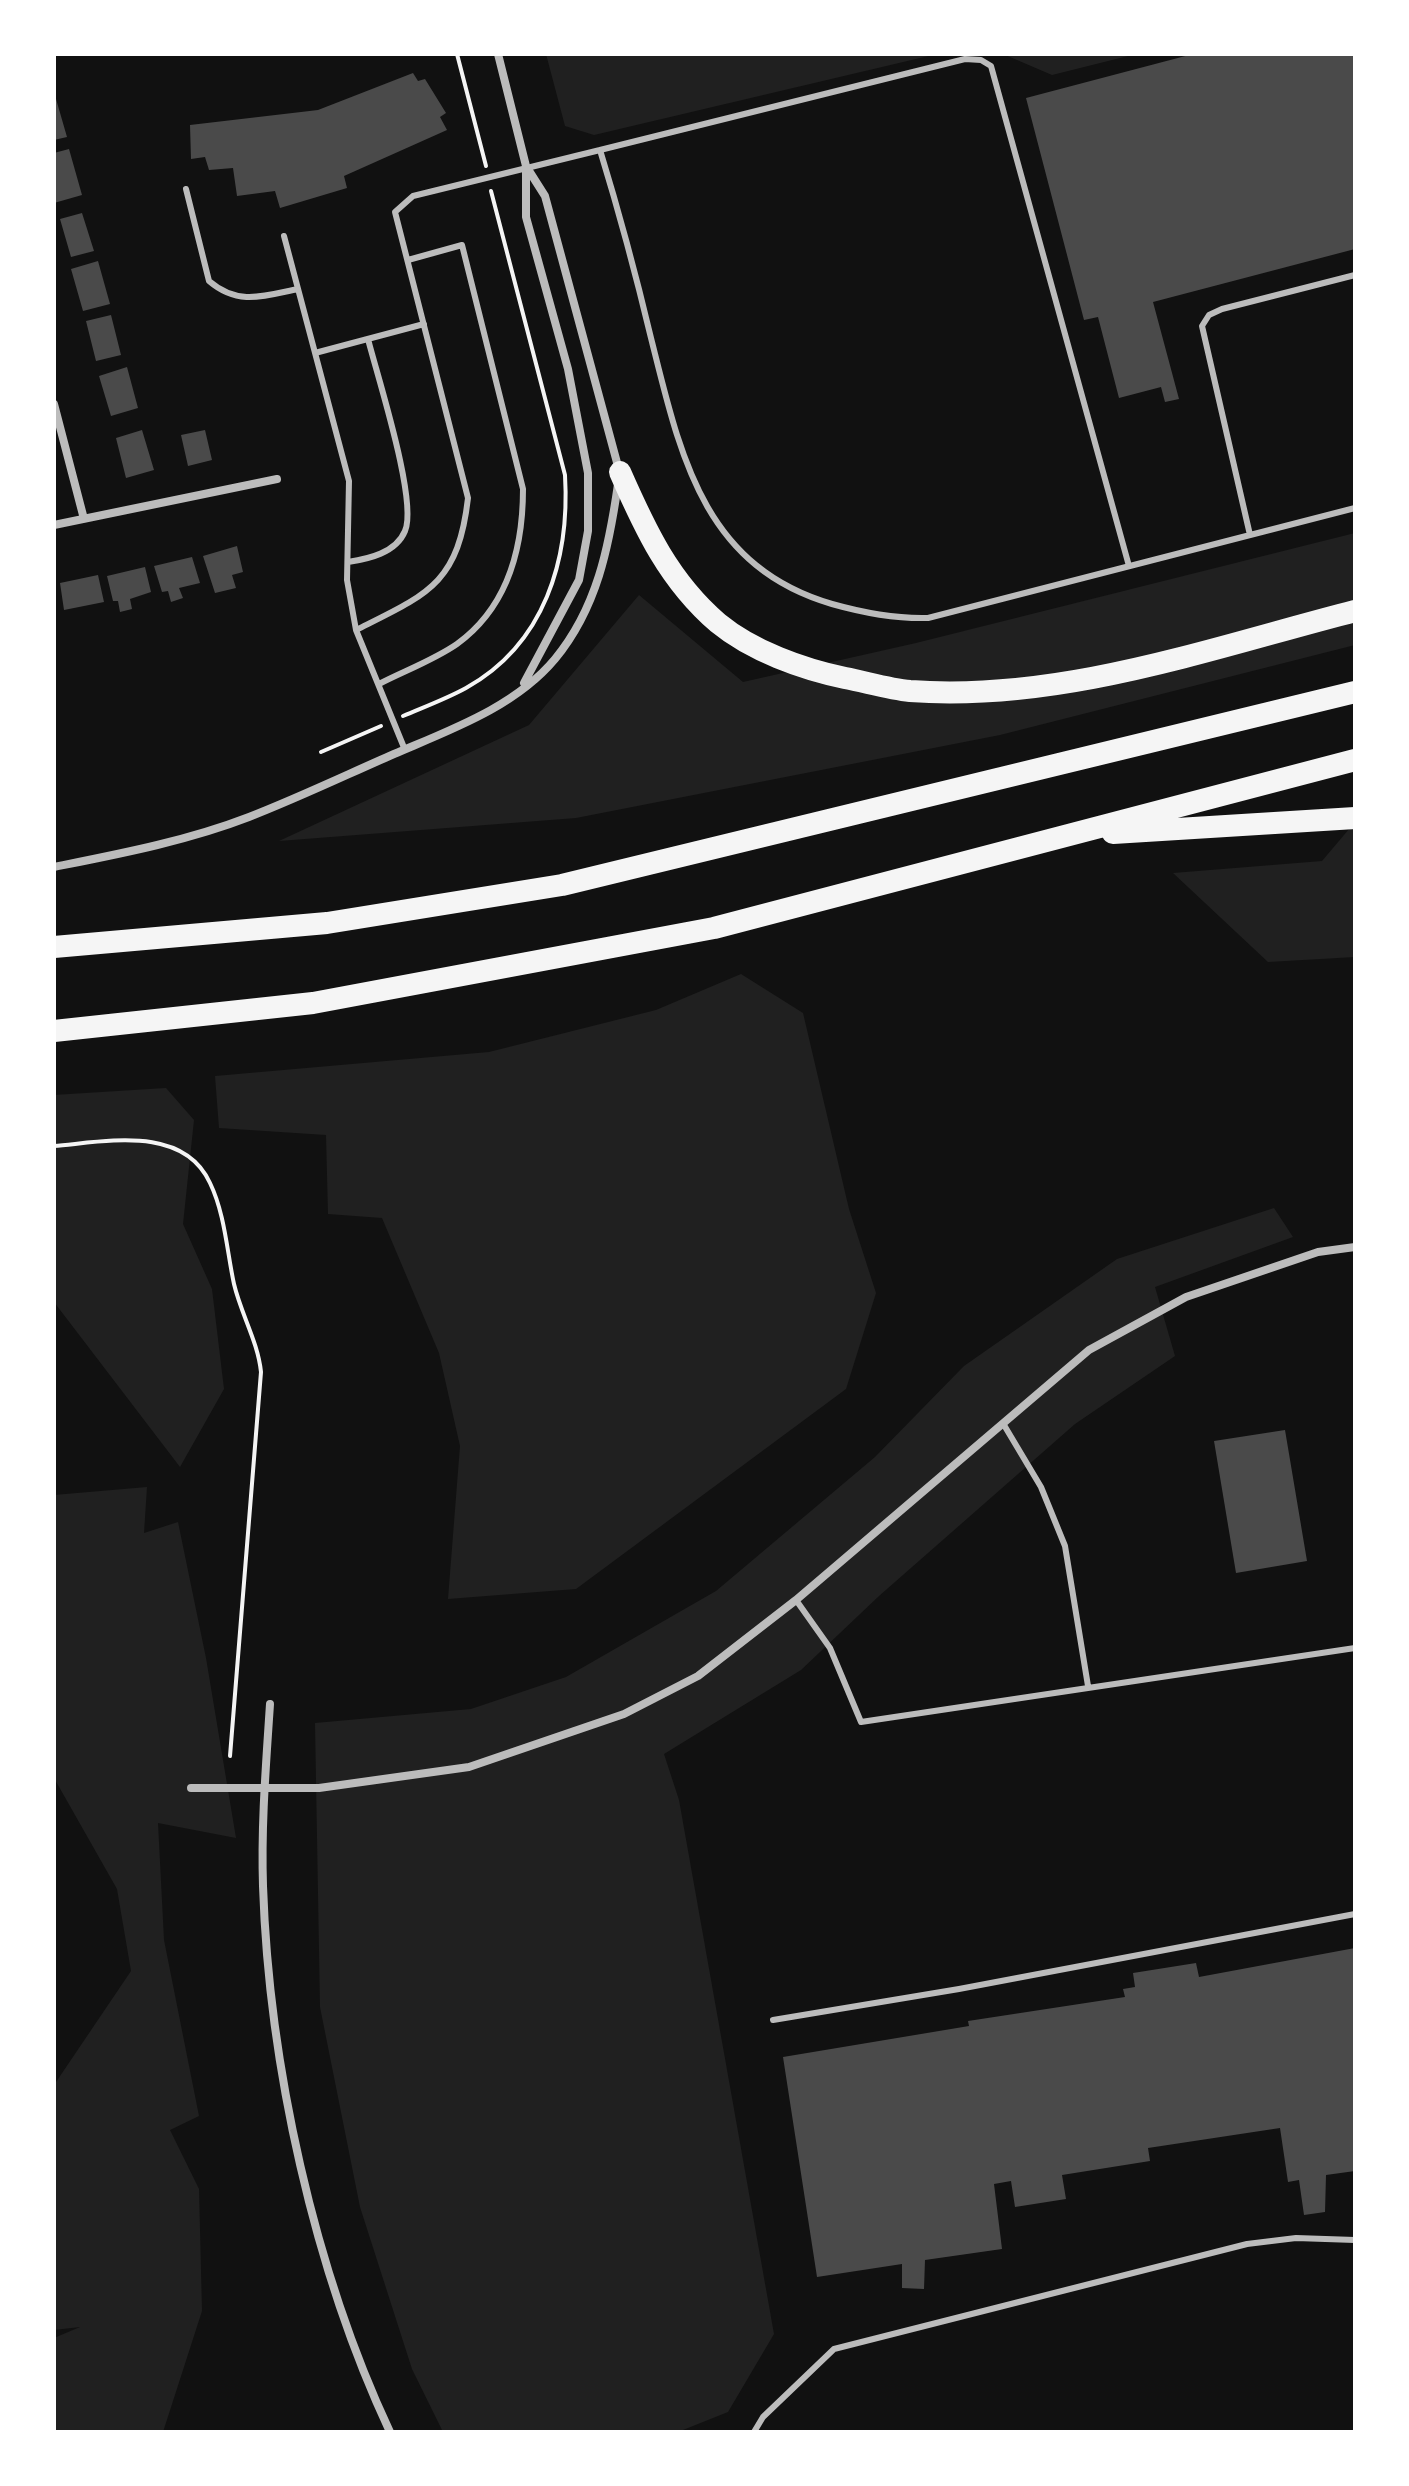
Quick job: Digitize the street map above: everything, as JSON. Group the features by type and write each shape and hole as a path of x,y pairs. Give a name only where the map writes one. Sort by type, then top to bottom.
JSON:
{"highway":[{"path":"620,472 652,545 686,589 720,624 812,671 909,691 1028,689 1092,679 1355,611"},
{"path":"54,947 327,923 562,885 1355,692"},
{"path":"54,1031 313,1003 521,967 714,928 1355,760"},
{"path":"1060,837 1355,818"}],"street":[{"path":"498,54 526,166 526,217 568,369 588,473 588,531 579,580 519,690"},
{"path":"54,867 118,854 246,818 468,723 519,690 554,661 576,630 594,595 611,536 620,472 545,196 526,166"},
{"path":"54,404 84,519"},
{"path":"54,525 277,479"},
{"path":"191,1788 319,1788 469,1767 624,1714 698,1676 796,1600 1089,1350 1186,1297 1318,1252 1355,1247"},
{"path":"270,1704 263,1886 271,1990 283,2078 303,2174 336,2289 390,2432"}],"lane":[{"path":"356,630 436,586 455,560 464,531 468,498 395,212 413,196 965,59 981,60 991,66 1129,566"},
{"path":"600,150 678,445 699,494 723,534 769,577 803,595 872,615 917,618 1355,508"},
{"path":"186,189 209,281 235,298 249,299 298,289"},
{"path":"284,236 349,481 348,599 356,630 405,750"},
{"path":"379,684 457,644 492,611 513,572 523,519 523,489 462,245 408,260"},
{"path":"1250,535 1202,326 1209,315 1222,309 1355,275"},
{"path":"315,353 424,324"},
{"path":"348,562 369,559 387,551 405,531 407,495 368,339"},
{"path":"1004,1425 1041,1487 1065,1546 1088,1686"},
{"path":"796,1600 830,1648 861,1722 1355,1648"},
{"path":"773,2020 959,1989 1355,1914"},
{"path":"754,2432 763,2417 834,2349 1247,2244 1296,2238 1355,2240"}],"path":[{"path":"321,752 468,688 507,656 533,625 564,549 567,512 565,475 457,54"},
{"path":"54,1146 143,1140 163,1144 199,1166 210,1182 216,1202 234,1285 260,1356 261,1372 230,1756"}],"shaded area":[{"path":"546,54 937,54 594,135 565,126"},
{"path":"1003,54 1136,54 1052,75"},
{"path":"1355,533 1355,645 1000,735 576,818 279,841 529,725 639,595 743,682 916,643"},
{"path":"1355,822 1355,957 1268,962 1173,873 1322,861"},
{"path":"741,974 803,1013 849,1209 876,1293 846,1389 576,1589 448,1599 460,1446 439,1353 382,1218 328,1214 326,1135 219,1128 215,1076 489,1052 656,1010"},
{"path":"166,1088 194,1120 183,1224 212,1289 224,1389 180,1467 54,1302 54,1095"},
{"path":"1274,1208 1293,1237 1155,1287 1175,1356 1075,1424 879,1596 801,1670 664,1754 679,1800 774,2334 728,2412 678,2432 443,2432 412,2369 360,2207 320,2007 315,1723 471,1709 566,1677 716,1591 875,1457 964,1366 1117,1259"},
{"path":"147,1487 144,1533 178,1522 206,1658 236,1838 158,1823 164,1940 199,2116 170,2130 199,2189 202,2311 163,2432 54,2432 54,2338 80,2327 54,2330 54,2085 131,1971 117,1889 54,1778 54,1495"}],"building":[{"path":"1193,54 1355,54 1355,249 1153,302 1179,399 1165,402 1161,387 1119,398 1098,317 1084,320 1026,98"},
{"path":"413,73 418,81 425,79 446,113 440,117 447,130 344,176 347,188 280,208 275,191 237,196 233,168 209,170 205,157 191,159 190,125 318,110"},
{"path":"54,92 67,137 54,140"},
{"path":"69,149 82,195 54,203 54,153"},
{"path":"82,213 94,251 71,257 60,219"},
{"path":"98,261 110,304 83,311 71,269"},
{"path":"111,315 121,355 96,361 86,321"},
{"path":"127,367 138,408 111,416 99,376"},
{"path":"142,430 154,470 126,478 116,438"},
{"path":"205,430 212,460 188,466 181,435"},
{"path":"237,546 243,572 232,575 236,588 215,593 203,556"},
{"path":"192,557 200,583 179,588 183,598 171,602 168,591 162,592 154,566"},
{"path":"145,567 151,592 130,599 132,609 120,612 118,601 113,601 107,576"},
{"path":"98,575 104,602 64,610 60,583"},
{"path":"1285,1430 1307,1561 1236,1573 1214,1441"},
{"path":"1355,1948 1355,2171 1326,2175 1325,2212 1304,2215 1299,2180 1288,2182 1280,2128 1148,2148 1150,2161 1062,2175 1066,2199 1015,2207 1011,2181 994,2184 1002,2249 925,2260 924,2289 902,2288 902,2264 817,2277 783,2057 969,2026 968,2021 1125,1997 1123,1989 1135,1987 1133,1973 1196,1963 1199,1977"}]}
